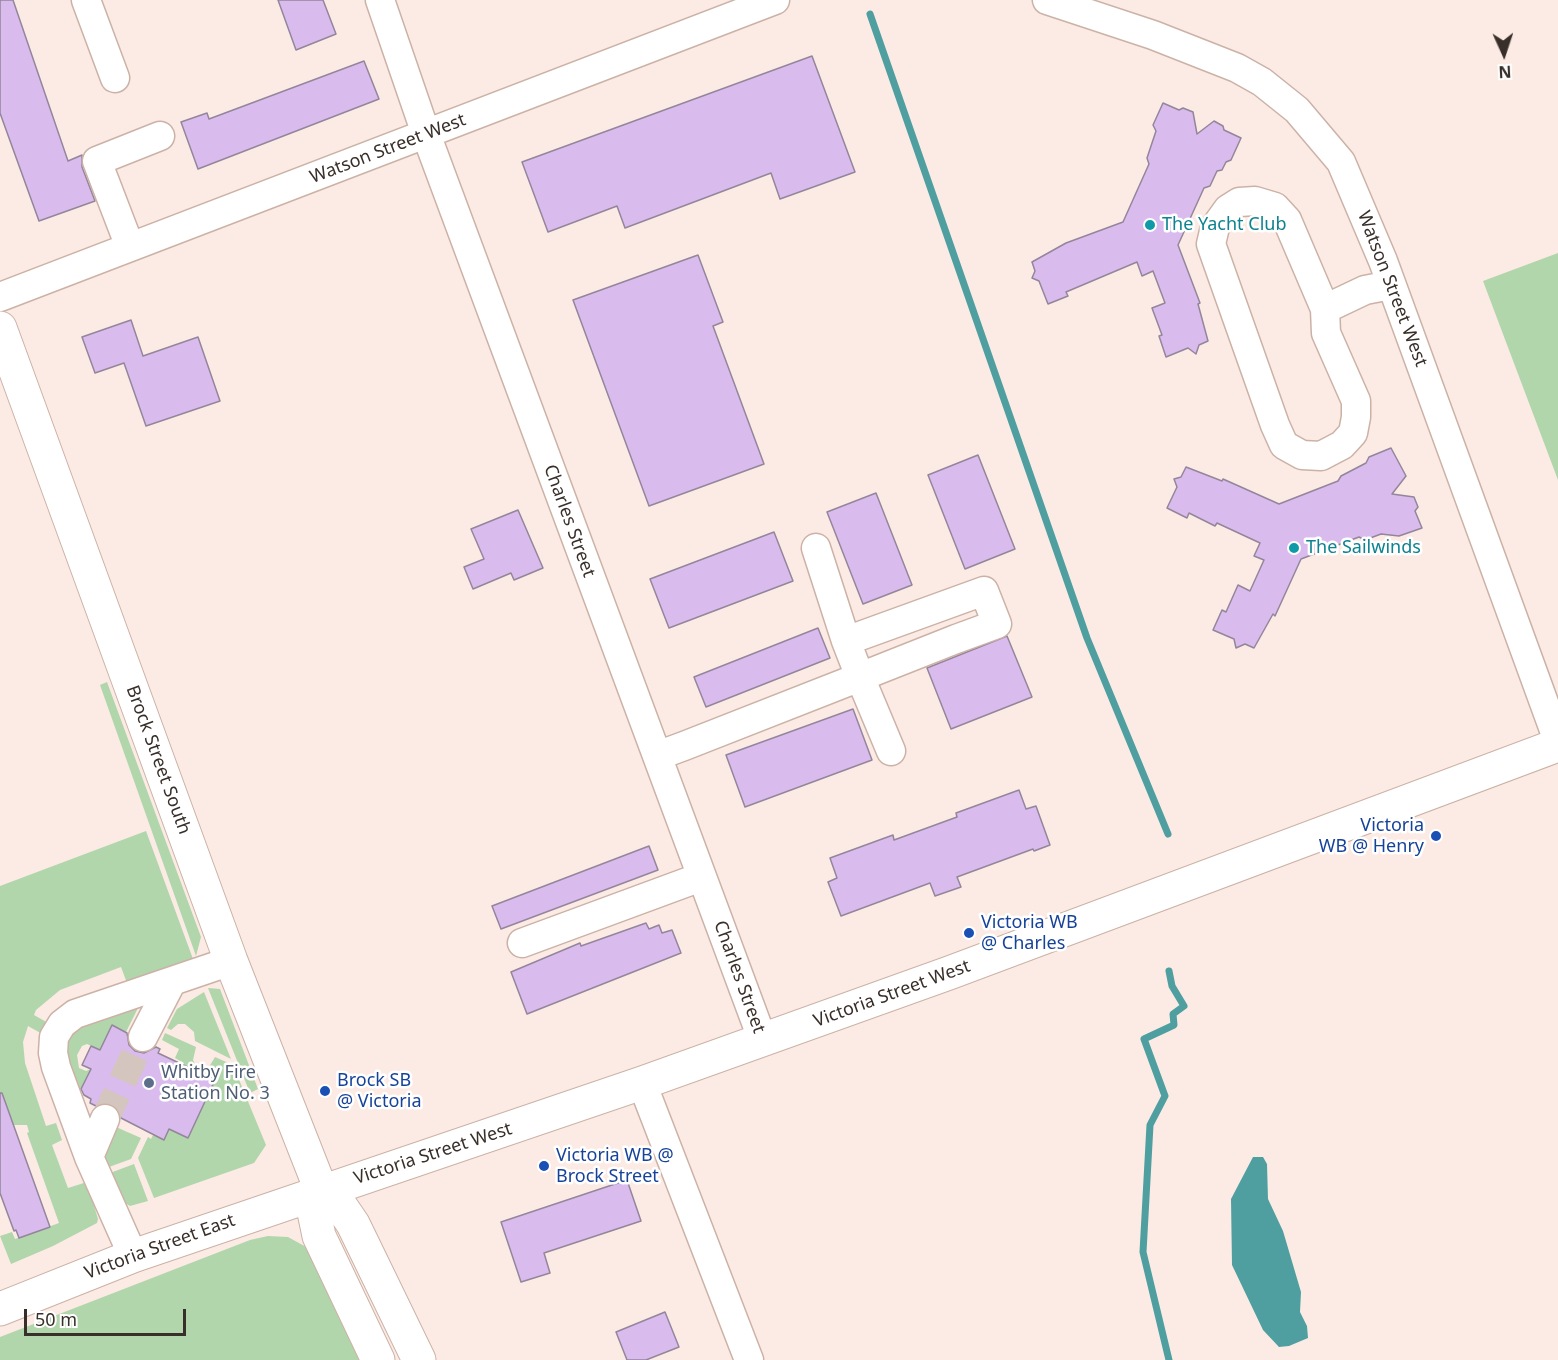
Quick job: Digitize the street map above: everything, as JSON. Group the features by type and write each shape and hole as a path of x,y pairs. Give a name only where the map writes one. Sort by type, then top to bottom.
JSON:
{"main road":[{"name":"Brock Street South","path":"0,328 231,962 321,1190 338,1202 353,1224 419,1360"},
{"name":"Victoria Street West","path":"321,1190 763,1041 1558,745"},
{"name":"Victoria Street East","path":"0,1309 133,1256 321,1190"},
{"path":"321,1190 314,1212 319,1236 378,1360"}],"street":[{"path":"86,0 115,78"},
{"name":"Charles Street","path":"380,0 426,134 763,1041"},
{"name":"Watson Street West","path":"0,297 775,0"},
{"name":"Watson Street West","path":"1063,2 1237,68 1262,82 1297,110 1341,162 1391,285 1558,741"},
{"path":"130,247 97,161 160,136"},
{"path":"1255,201 1275,207 1287,219 1325,309 1326,333 1356,401 1356,417 1353,433 1342,445 1322,456 1302,455 1284,445 1275,425 1211,244 1215,227 1228,208 1239,202 1255,201"},
{"path":"1325,309 1365,290 1391,285"},
{"path":"816,548 846,641 891,751"},
{"path":"657,756 997,624 984,591 846,641"},
{"path":"522,943 701,877"},
{"path":"133,1256 89,1157 53,1060 52,1045 58,1030 75,1014 231,962"},
{"path":"144,1037 171,982"},
{"path":"642,1083 748,1360"},
{"path":"89,1157 105,1119"}],"green space":[{"path":"1558,253 1558,480 1483,281"},
{"path":"107,682 201,937 196,956 100,685"},
{"path":"146,831 193,959 127,983 121,967 60,990 36,1010 34,1015 50,1024 44,1035 28,1026 23,1042 25,1063 46,1126 56,1123 62,1140 52,1145 68,1188 87,1182 98,1219 97,1223 53,1246 11,1264 0,1236 12,1232 15,1239 59,1223 27,1133 29,1132 27,1125 14,1125 12,1121 0,1125 0,886"},
{"path":"208,988 220,989 258,1089 250,1093"},
{"path":"204,992 231,1059 195,1041 194,1032 185,1024 178,1024 171,1030 167,1028 177,1009"},
{"path":"139,1006 126,1032 112,1025 100,1050 87,1044 82,1046 77,1055 79,1068 86,1071 91,1069 79,1093 83,1095 80,1103 63,1047 70,1029"},
{"path":"165,1033 196,1047 193,1060 197,1068 209,1067 215,1057 233,1065 266,1145 254,1163 154,1198 138,1158 148,1137 151,1139 153,1135 164,1140 169,1129 188,1138 215,1081 183,1065 184,1063 175,1058 179,1049 162,1040"},
{"path":"116,1127 141,1138 131,1159 109,1167 104,1157"},
{"path":"134,1164 148,1201 130,1206 123,1202 110,1173"},
{"path":"268,1236 288,1237 308,1248 319,1264 359,1360 0,1360 0,1337 250,1240"}],"water":[{"path":"1253,1157 1263,1157 1267,1164 1268,1199 1283,1231 1301,1292 1300,1312 1307,1326 1308,1338 1289,1346 1279,1347 1263,1330 1232,1265 1231,1199"}],"building":[{"path":"0,0 13,0 68,161 82,155 82,167 95,201 39,221 0,113"},
{"path":"278,0 323,0 336,34 296,50"},
{"path":"812,56 855,172 780,199 771,173 625,228 617,206 548,232 522,162"},
{"path":"364,61 379,99 198,169 181,122 207,113 209,119"},
{"name":"The Yacht Club","path":"1163,103 1179,110 1183,108 1193,112 1197,134 1214,121 1223,126 1224,130 1241,138 1231,160 1226,162 1222,170 1217,171 1210,186 1204,188 1178,245 1200,303 1198,304 1208,341 1199,345 1196,354 1188,348 1166,357 1159,336 1162,335 1152,308 1165,303 1153,271 1142,276 1137,262 1066,292 1068,296 1048,304 1039,281 1032,278 1035,271 1032,262 1066,243 1123,222 1149,164 1147,158 1156,131 1153,125"},
{"path":"698,255 723,322 713,326 764,464 649,506 573,300"},
{"path":"131,320 143,356 198,337 220,401 146,426 124,363 95,373 82,337"},
{"name":"The Sailwinds","path":"1391,448 1406,476 1392,494 1414,497 1418,507 1415,511 1422,528 1399,536 1381,534 1365,540 1359,537 1301,559 1275,616 1273,614 1254,648 1245,644 1236,648 1234,639 1213,630 1222,610 1226,612 1238,585 1250,591 1264,560 1254,556 1260,543 1217,523 1215,526 1189,513 1187,518 1167,508 1177,487 1174,479 1181,477 1186,467 1222,481 1223,479 1279,504 1338,481 1341,476 1366,463 1369,457"},
{"path":"978,455 1015,549 965,569 928,475"},
{"path":"876,493 912,585 863,604 827,512"},
{"path":"518,510 543,568 514,580 511,573 473,589 464,567 484,559 471,529"},
{"path":"774,532 793,581 669,628 650,579"},
{"path":"818,628 830,658 706,707 694,677"},
{"path":"1007,636 1032,697 951,729 927,668"},
{"path":"853,709 872,760 745,807 726,755"},
{"path":"1019,790 1026,809 1036,806 1050,845 957,877 961,887 935,896 930,883 841,916 828,882 837,878 830,858 893,835 894,840 957,817 956,813"},
{"path":"649,846 658,870 501,929 492,906"},
{"path":"646,923 649,929 659,925 662,933 672,930 681,953 527,1014 511,972 580,943 581,946"},
{"name":"Whitby Fire Station No. 3","path":"112,1025 127,1033 129,1045 135,1051 144,1053 156,1047 160,1049 158,1053 215,1080 188,1138 169,1129 164,1140 121,1118 118,1110 112,1104 104,1103 96,1106 90,1103 91,1099 84,1095 81,1089 91,1069 82,1065 91,1046 100,1050"},
{"path":"0,1093 2,1093 50,1227 19,1238 16,1230 14,1231 0,1193"},
{"path":"627,1180 641,1221 544,1253 550,1273 521,1282 501,1222"},
{"path":"665,1312 679,1347 646,1360 627,1360 616,1332"}],"waterway":[{"path":"870,14 1087,638 1168,834"},
{"path":"1169,971 1172,986 1184,1006 1173,1014 1174,1025 1144,1039 1165,1096 1150,1125 1143,1252 1169,1360"}],"tunnel":[{"path":"105,1119 143,1037"}],"place":[{"name":"The Yacht Club","path":"1150,225"},
{"name":"The Sailwinds","path":"1294,548"},
{"name":"Victoria WB @ Henry","path":"1436,836"},
{"name":"Victoria WB @ Charles","path":"969,933"},
{"name":"Whitby Fire Station No. 3","path":"149,1083"},
{"name":"Brock SB @ Victoria","path":"325,1091"},
{"name":"Victoria WB @ Brock Street","path":"544,1166"}]}
